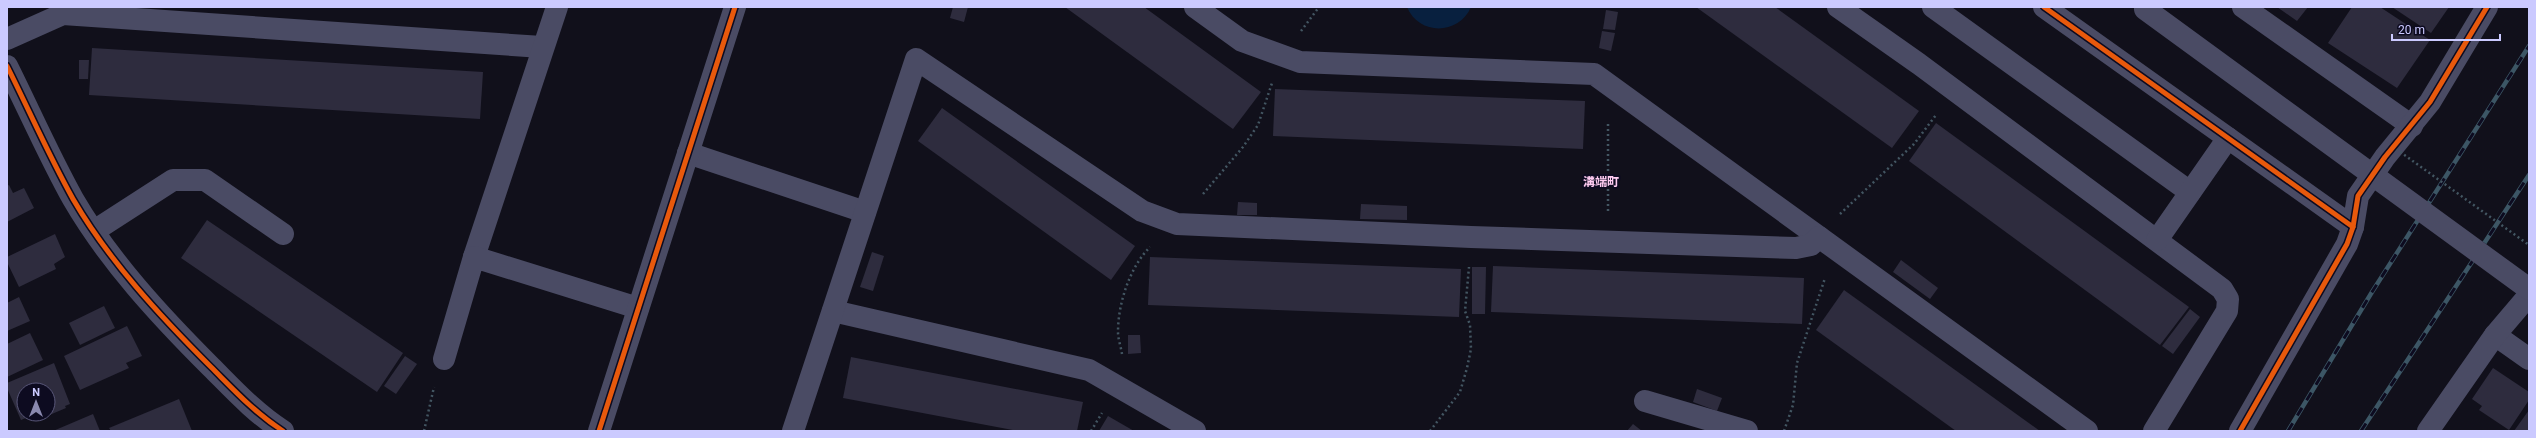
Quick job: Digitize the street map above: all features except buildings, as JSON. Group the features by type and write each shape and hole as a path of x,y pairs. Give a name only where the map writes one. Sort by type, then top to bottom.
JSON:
{"street":[{"path":"444,358 474,257 542,47 557,7"},
{"path":"599,431 735,7"},
{"path":"1195,7 1242,41 1300,62 1562,71 1594,74 1614,87 2087,431"},
{"path":"1838,7 1954,90 2222,289 2228,299 2227,310 2154,431"},
{"path":"1933,7 2190,192"},
{"path":"2044,7 2353,227"},
{"path":"2243,7 2412,126"},
{"path":"2240,431 2343,251 2353,227 2358,196 2385,157 2412,126 2430,102 2487,7"},
{"path":"2144,8 2529,288"},
{"path":"7,39 63,14 542,47"},
{"path":"793,431 916,58 1142,211 1177,224 1471,237 1796,248 1827,242"},
{"path":"7,66 73,198 94,231 152,305 257,423 283,431"},
{"path":"2157,240 2228,138"},
{"path":"688,153 865,212"},
{"path":"94,231 173,180 206,180 283,234"},
{"path":"474,257 638,308"},
{"path":"2428,431 2495,334 2529,295"},
{"path":"833,311 1089,370 1195,431"},
{"path":"2495,334 2529,359"},
{"path":"1645,401 1747,431"}],"path":[{"path":"1607,242 1608,120 1614,87"},
{"path":"1784,431 1793,405 1797,363 1827,242 1853,201 1914,144 1954,90"},
{"path":"2392,146 2529,245"},
{"path":"1430,431 1460,392 1467,368 1471,349 1470,325 1465,310 1471,237"},
{"path":"424,431 435,386 444,358"}],"water":[{"path":"1407,7 1471,7 1458,23 1449,27 1439,28 1429,27 1420,23"}],"railway":[{"path":"2288,431 2372,292 2529,46"},
{"path":"2361,431 2529,175"}],"cycle path":[{"path":"599,431 735,7"},
{"path":"2044,7 2353,227"},
{"path":"2240,431 2347,244 2353,227 2358,196 2385,157 2430,102 2487,7"},
{"path":"7,66 64,183 87,222 119,266 154,308 192,348 245,401 263,417 283,431"}],"district":[{"name":"溝端町","path":"1601,182"}]}
